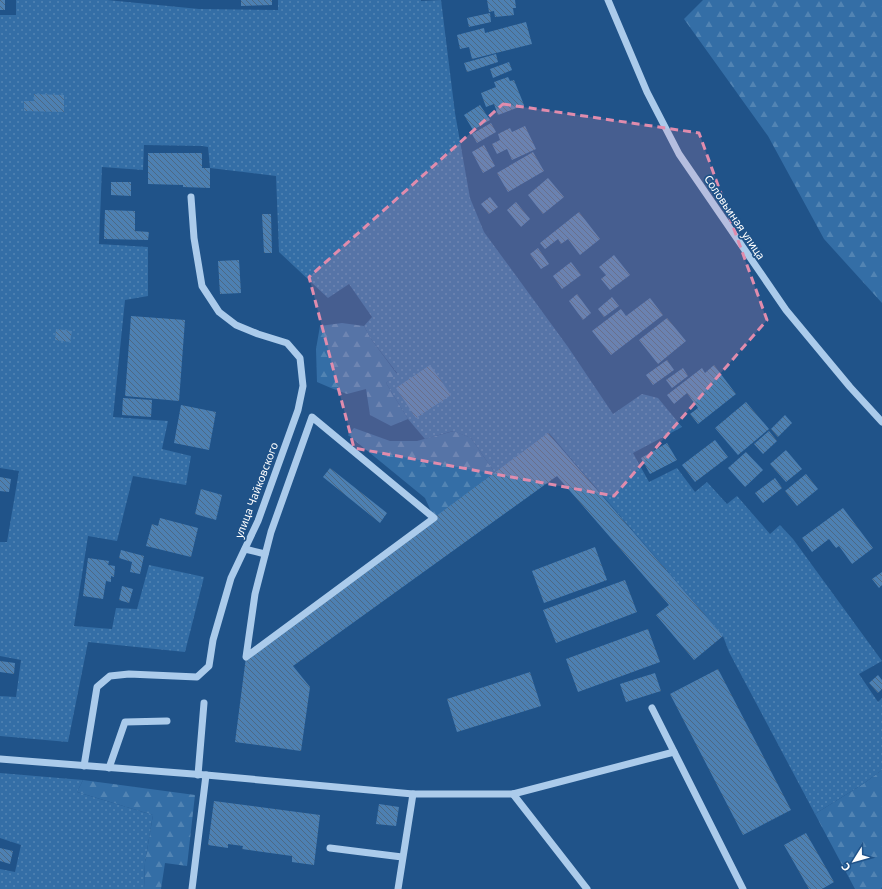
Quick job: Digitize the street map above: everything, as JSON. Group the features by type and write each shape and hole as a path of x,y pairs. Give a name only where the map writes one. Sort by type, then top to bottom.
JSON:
{"street":[{"name":"Соловьиная улица","path":"608,0 647,92 679,154 786,310 850,387 882,422"},
{"name":"улица Чайковского","path":"84,766 97,687 110,676 129,674 197,677 209,666 213,640 231,578 258,521 298,410 304,386 300,358 287,343 236,325 219,312 202,286 194,238 191,197"},
{"path":"312,417 434,518 246,657 255,594 265,554 271,532 312,417"},
{"path":"245,549 265,554"},
{"path":"198,775 204,703"},
{"path":"652,708 743,889"},
{"path":"109,768 125,722 167,721"},
{"path":"0,759 206,775 413,794 513,794 674,752"},
{"path":"192,889 206,775"},
{"path":"398,889 413,794"},
{"path":"513,794 587,889"},
{"path":"330,848 402,857"}],"highlighted area":[{"path":"503,104 699,133 767,320 614,496 354,448 309,277"}],"green space":[{"path":"16,0 107,0 199,9 278,10 278,0 441,0 455,113 470,198 484,232 568,347 613,414 642,394 658,398 682,427 633,453 649,482 677,468 695,492 707,482 727,504 737,496 770,534 780,525 793,539 882,661 859,674 878,702 882,698 882,770 863,784 815,814 729,652 723,636 549,433 495,473 471,438 453,431 425,439 408,419 386,383 397,373 371,339 364,326 372,317 349,284 328,298 279,252 276,176 210,168 208,147 202,146 144,145 143,170 102,167 99,244 148,247 148,296 125,300 113,417 168,421 162,449 191,456 186,485 133,476 117,541 88,536 74,626 112,629 116,608 137,609 149,565 204,577 185,652 88,642 68,742 0,736 0,696 16,697 21,660 0,656 0,542 7,542 19,471 0,468 0,15 16,15"},
{"path":"703,0 882,0 882,303 824,239 768,136 684,19"},
{"path":"342,323 364,326 371,339 397,374 386,383 408,419 391,426 370,415 366,389 347,394 317,382 316,349 320,326"},
{"path":"354,428 390,441 417,441 454,431 471,438 495,473 434,518 425,498 348,435"},
{"path":"882,770 882,887 881,889 855,889 815,814 863,784"},
{"path":"0,773 83,780 77,792 153,815 145,862 144,889 0,889 0,869 15,872 21,845 0,838"},
{"path":"83,780 195,795 187,866 165,863 161,889 144,889 145,862 153,815 77,792"}],"building":[{"path":"0,0 5,0 5,10 0,10"},
{"path":"241,0 272,0 272,5 241,6"},
{"path":"487,0 515,0 516,8 513,8 514,15 495,17 494,11 489,12"},
{"path":"490,13 491,22 469,27 467,18"},
{"path":"526,22 532,44 472,59 469,47 460,49 457,35 484,28 485,33"},
{"path":"496,54 498,62 467,72 464,63"},
{"path":"509,62 512,70 493,78 490,69"},
{"path":"508,77 510,81 514,80 524,105 498,115 494,104 486,107 481,93 496,87 494,82"},
{"path":"34,94 64,95 64,112 24,111 24,101 34,101"},
{"path":"480,105 490,120 473,130 464,115"},
{"path":"491,123 496,132 477,143 472,134"},
{"path":"525,126 536,149 512,160 507,149 497,154 492,144 500,140 498,134 510,128 512,132"},
{"path":"484,145 495,166 483,173 472,152"},
{"path":"533,152 544,171 508,192 497,173"},
{"path":"148,153 202,153 202,168 210,168 210,188 183,187 183,185 148,184"},
{"path":"548,178 564,197 543,214 528,195"},
{"path":"111,182 131,182 131,196 111,195"},
{"path":"490,197 498,207 489,214 481,204"},
{"path":"516,202 530,219 521,227 507,210"},
{"path":"105,210 135,211 135,231 149,232 148,240 104,239"},
{"path":"579,212 600,239 580,255 568,239 561,244 558,239 545,249 540,243"},
{"path":"262,214 271,214 272,253 264,253"},
{"path":"538,248 549,264 541,269 530,254"},
{"path":"614,255 630,275 610,290 601,279 606,275 599,267"},
{"path":"239,260 241,293 220,294 218,261"},
{"path":"571,262 581,275 562,289 553,276"},
{"path":"577,294 591,313 583,320 569,301"},
{"path":"612,297 619,306 604,317 598,309"},
{"path":"650,298 663,315 611,355 592,331 621,309 626,316"},
{"path":"131,316 185,320 179,401 125,396"},
{"path":"667,318 686,341 658,364 639,340"},
{"path":"56,329 72,331 70,342 55,340"},
{"path":"667,360 674,370 653,385 646,375"},
{"path":"430,365 451,395 416,418 396,388"},
{"path":"714,365 736,394 698,424 690,414 698,408 687,393 674,404 667,395 702,368 705,373"},
{"path":"683,368 688,376 672,388 666,380"},
{"path":"123,398 152,400 151,417 122,415"},
{"path":"746,402 769,429 738,455 715,428"},
{"path":"181,405 216,412 209,450 174,443"},
{"path":"785,415 792,423 778,437 771,429"},
{"path":"769,431 777,441 763,454 754,444"},
{"path":"548,433 723,636 694,660 656,615 669,605 557,476 293,666 310,687 301,751 235,742 246,657"},
{"path":"715,440 728,457 695,482 682,465"},
{"path":"667,443 677,460 650,474 641,458"},
{"path":"786,450 802,469 786,482 770,464"},
{"path":"746,452 763,470 745,487 728,468"},
{"path":"330,468 387,513 380,523 323,477"},
{"path":"806,474 818,489 797,506 785,491"},
{"path":"0,477 11,479 9,492 0,491"},
{"path":"775,478 782,488 763,503 755,493"},
{"path":"201,489 222,495 216,520 195,514"},
{"path":"843,508 873,548 852,564 839,546 836,548 829,539 812,552 802,538"},
{"path":"160,518 198,528 191,557 146,546 152,524 158,526"},
{"path":"595,547 607,580 544,603 532,571"},
{"path":"121,550 144,556 140,574 130,572 132,562 119,558"},
{"path":"88,558 109,561 108,565 115,566 114,577 111,576 111,582 106,581 103,599 83,596"},
{"path":"882,572 882,585 879,588 872,579"},
{"path":"625,580 637,612 556,643 543,610"},
{"path":"122,586 133,589 129,603 119,600"},
{"path":"648,629 660,662 578,692 566,659"},
{"path":"0,661 15,663 14,674 0,672"},
{"path":"718,669 791,810 743,835 670,694"},
{"path":"530,672 541,706 457,732 447,699"},
{"path":"655,673 661,691 626,702 620,684"},
{"path":"878,675 882,680 882,689 878,693 869,683"},
{"path":"214,801 320,815 314,865 292,862 292,856 242,849 243,846 228,844 228,848 208,845"},
{"path":"379,804 399,807 396,826 376,824"},
{"path":"806,833 834,882 822,889 809,889 784,845"},
{"path":"0,848 13,851 10,864 0,861"}]}
